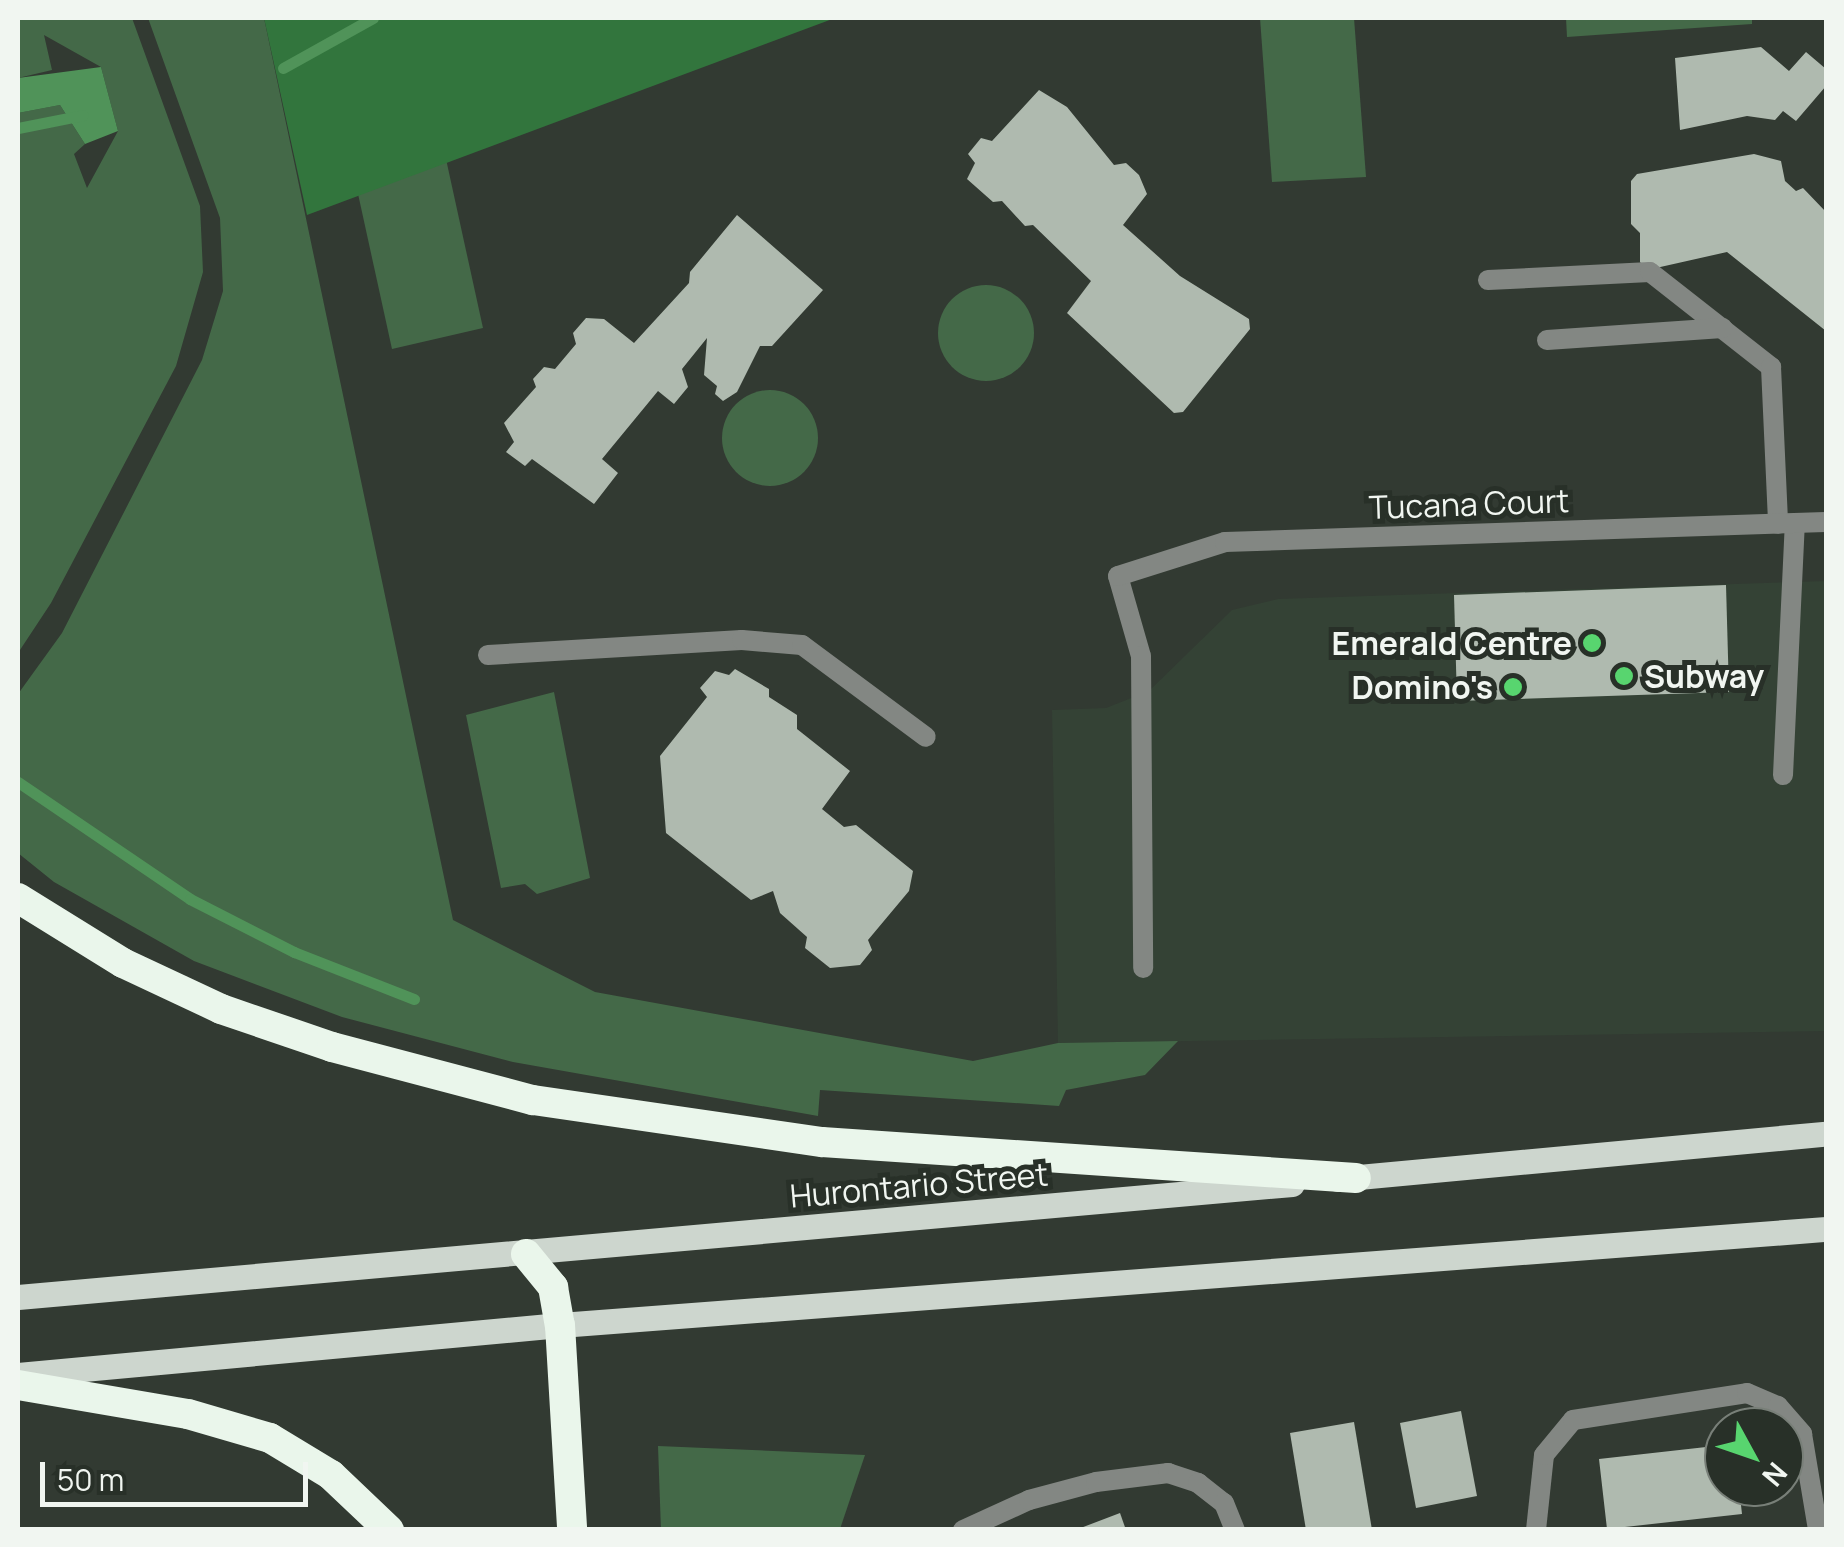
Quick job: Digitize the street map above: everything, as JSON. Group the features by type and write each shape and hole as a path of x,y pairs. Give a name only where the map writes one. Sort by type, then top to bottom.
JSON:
{"highway":[{"path":"18,898 123,962 221,1009 367,1057 604,1115 822,1142 1356,1178"},
{"path":"526,1254 554,1287 560,1325 572,1530"},
{"path":"18,1385 188,1414 270,1438 331,1475 389,1530"}],"main road":[{"name":"Hurontario Street","path":"18,1297 1826,1134"},
{"path":"18,1375 560,1325 1826,1229"}],"street":[{"path":"1488,280 1650,272 1771,367 1786,524 1784,775"},
{"path":"1547,340 1723,328"},
{"name":"Tucana Court","path":"1143,968 1141,656 1118,576 1225,542 1826,522"},
{"path":"488,655 742,640 802,646 926,736"},
{"path":"1536,1530 1544,1455 1574,1420 1746,1393 1778,1406 1802,1434 1818,1530"},
{"path":"963,1530 1030,1500 1096,1482 1168,1473 1198,1483 1224,1502 1235,1530"}],"shaded area":[{"path":"18,18 132,18 200,206 203,272 176,366 51,603 18,653 18,113 60,105 85,144 74,154 87,188 118,131 101,67 44,35 52,70 18,78"},
{"path":"148,18 264,18 453,920 595,992 973,1061 1058,1043 1178,1041 1145,1075 1066,1090 1059,1106 820,1090 818,1116 513,1062 342,1017 194,961 54,882 18,853 18,694 62,633 202,360 223,291 220,218"},
{"path":"264,18 835,18 307,215"},
{"path":"1260,18 1354,18 1366,177 1272,182"},
{"path":"1566,18 1752,18 1752,24 1567,37"},
{"path":"101,67 118,131 85,144 60,105 18,113 18,78"},
{"path":"444,150 483,328 392,349 353,171"},
{"path":"986,285 1004,289 1020,299 1030,315 1034,333 1030,351 1020,367 1004,377 986,381 968,377 952,367 942,351 938,333 942,315 952,299 968,289"},
{"path":"770,390 788,394 804,404 814,420 818,438 814,456 804,472 788,482 770,486 752,482 736,472 726,456 722,438 726,420 736,404 752,394"},
{"path":"1826,581 1826,1031 1058,1043 1052,710 1106,708 1149,691 1232,610 1278,599"},
{"path":"554,692 590,878 537,894 525,884 501,888 466,715"},
{"path":"658,1446 865,1455 840,1529 661,1530"}],"building":[{"path":"1761,47 1789,71 1806,52 1826,69 1826,86 1796,121 1783,111 1775,120 1747,116 1680,130 1675,58"},
{"path":"1039,90 1067,107 1114,165 1126,163 1139,175 1147,194 1123,225 1180,276 1249,319 1250,329 1183,412 1174,413 1067,313 1091,281 1033,225 1025,226 1002,201 993,202 967,179 975,163 968,154 981,138 992,141"},
{"path":"1754,154 1781,161 1785,181 1796,191 1803,188 1826,212 1826,331 1727,252 1647,270 1640,262 1640,233 1631,224 1631,181 1637,174"},
{"path":"737,215 823,290 772,346 760,346 737,392 723,401 715,394 717,386 704,375 707,338 682,369 688,387 674,404 658,391 602,459 618,473 594,504 532,459 525,466 506,452 514,442 504,423 536,387 533,379 544,367 555,369 576,344 573,333 586,318 604,319 634,343 689,283 690,272"},
{"name":"Emerald Centre","path":"1726,585 1729,692 1457,701 1454,595"},
{"path":"735,669 769,689 769,697 797,715 797,729 850,771 822,809 844,827 856,825 913,871 909,891 868,940 872,950 860,965 830,968 805,948 807,937 780,913 773,891 751,900 666,833 660,756 707,697 700,688 715,671 729,675"},
{"path":"1461,1411 1477,1496 1416,1508 1400,1423"},
{"path":"1354,1422 1372,1530 1306,1530 1290,1433"},
{"path":"1704,1447 1704,1507 1741,1507 1742,1514 1607,1529 1599,1459"},
{"path":"1120,1513 1126,1530 1078,1530 1078,1529"}],"waterway":[{"path":"283,68 373,18"},
{"path":"18,128 83,115"},
{"path":"18,782 190,899 294,952 414,999"}],"place":[{"name":"Emerald Centre","path":"1592,643"},
{"name":"Subway","path":"1624,676"},
{"name":"Domino's","path":"1513,687"}]}
